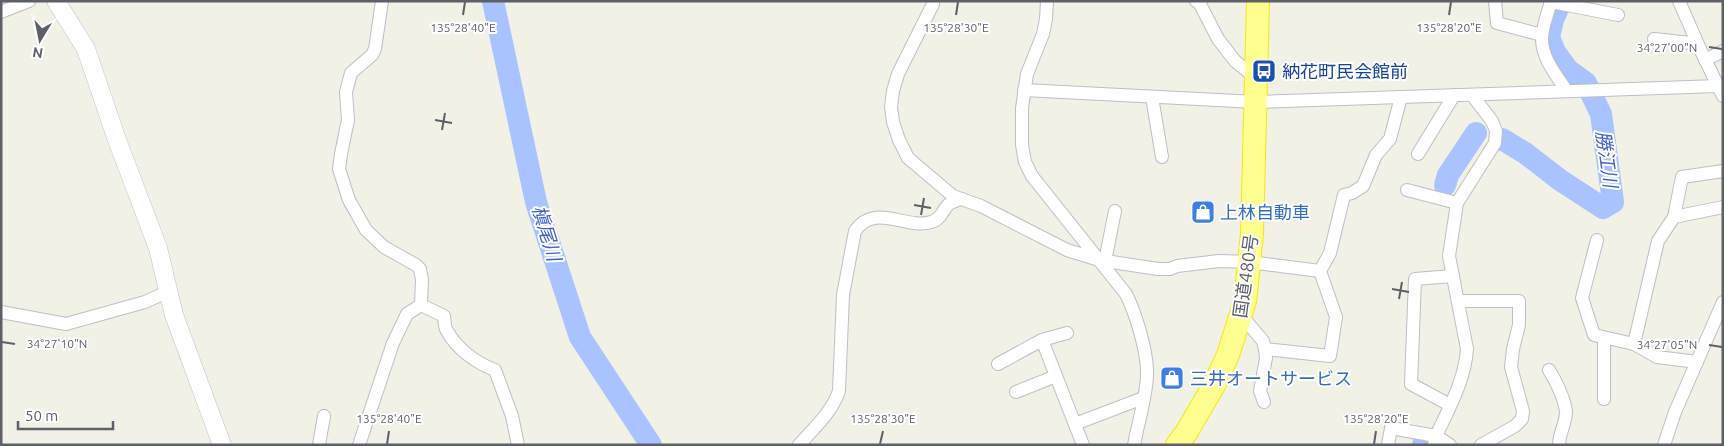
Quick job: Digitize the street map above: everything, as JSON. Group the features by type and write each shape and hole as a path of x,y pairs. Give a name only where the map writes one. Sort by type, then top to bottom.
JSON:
{"highway":[{"name":"国道480号","path":"1176,445 1186,433 1213,387 1228,355 1242,316 1245,301 1252,234 1258,1"}],"street":[{"path":"1,12 29,1"},
{"path":"56,1 86,49 116,140 158,248 167,292 196,379 222,445"},
{"path":"382,1 375,49 372,55 351,73 346,92 348,120 340,154 340,169 349,200 356,216 366,230 384,247 416,265 420,270 422,280 420,305"},
{"path":"1047,1 1043,34 1027,74 1024,90 1022,145 1025,162 1032,176 1102,260 1126,294 1131,305 1147,362 1147,379 1134,445"},
{"path":"1196,1 1200,4 1218,39 1235,60 1256,78"},
{"path":"1495,1 1497,23 1542,35"},
{"path":"1024,90 1256,102 1588,90 1721,89 1705,60 1679,1"},
{"path":"1567,91 1548,61 1542,46 1542,35 1555,3 1618,15"},
{"path":"933,4 898,74 892,92 891,108 899,140 908,158 954,196 981,206 1067,250 1102,260 1170,269 1177,266 1205,264 1219,260 1320,271"},
{"path":"1654,39 1691,43 1696,40"},
{"path":"1705,60 1723,51"},
{"path":"1418,154 1454,95"},
{"path":"1435,440 1464,372 1468,349 1449,256 1457,204 1494,143 1496,131 1492,121 1472,95"},
{"path":"1152,97 1162,157"},
{"path":"1265,349 1330,356 1336,317 1320,271 1330,253 1344,194 1352,193 1363,186 1376,156 1390,139 1401,97"},
{"path":"1634,344 1658,241 1674,218 1682,177 1723,171"},
{"path":"1407,190 1457,204"},
{"path":"800,445 829,411 839,391 843,295 855,231 861,223 871,218 888,218 923,223 933,222 939,218 948,204 961,199"},
{"path":"1674,218 1723,207"},
{"path":"1102,260 1114,211"},
{"path":"1596,240 1582,298 1594,335 1634,344 1657,358 1697,362"},
{"path":"1450,405 1410,384 1414,279 1453,276"},
{"path":"1,312 66,324 145,302 167,292"},
{"path":"1458,301 1519,301 1520,325 1513,349 1511,366 1523,411 1522,419 1515,426 1481,445"},
{"path":"1664,445 1674,412 1723,302"},
{"path":"359,445 393,343 407,314 420,305"},
{"path":"420,305 444,316 446,330 456,343 478,363 495,370 512,416 518,445"},
{"path":"1242,316 1263,341 1266,358 1260,391 1264,402"},
{"path":"998,364 1042,340 1067,333"},
{"path":"1604,338 1604,399"},
{"path":"1042,340 1083,445"},
{"path":"1549,370 1557,384 1566,413 1559,436 1560,445"},
{"path":"1016,392 1056,376"},
{"path":"1075,424 1143,398"},
{"path":"319,445 324,416"},
{"path":"1388,445 1391,428 1450,445"}],"waterway":[{"name":"槇尾川","path":"493,1 536,202 580,337 651,445"},
{"name":"勝江川","path":"1502,139 1603,208 1613,202 1601,114 1586,83 1568,70 1555,52 1549,37 1553,20 1561,1"},
{"name":"勝江川","path":"1445,185 1448,175 1476,133"},
{"name":"勝江川","path":"1423,445 1424,441"}],"place":[{"name":"納花町民会館前","path":"1264,71"},
{"name":"上林自動車","path":"1203,212"},
{"name":"三井オートサービス","path":"1172,378"}]}
